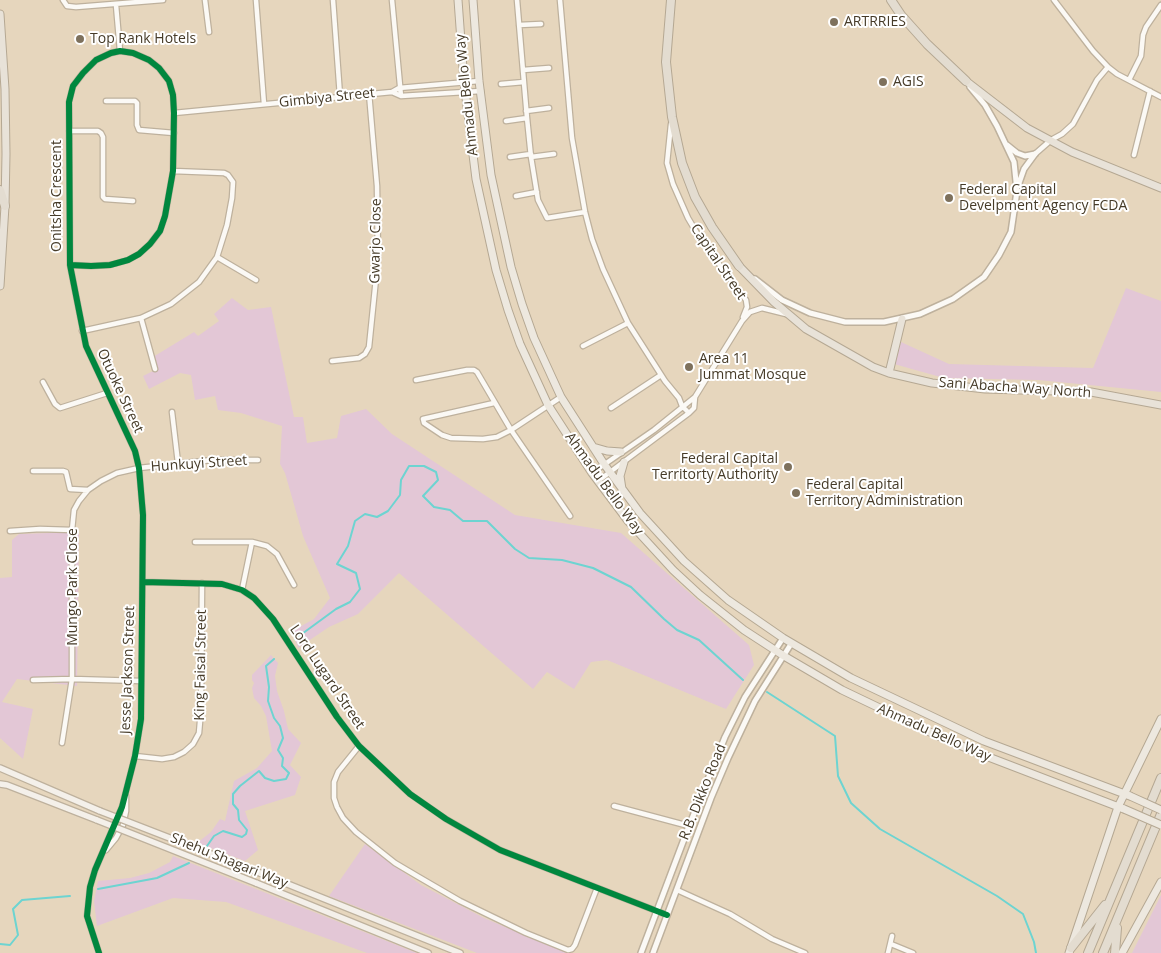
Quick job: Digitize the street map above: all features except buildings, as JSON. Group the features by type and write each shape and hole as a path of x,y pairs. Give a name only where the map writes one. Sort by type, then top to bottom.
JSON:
{"highway":[{"name":"Sani Abacha Way North","path":"671,0 666,62 672,117 682,163 696,197 712,227 739,266 787,314 806,329 838,348 873,367 890,373 932,383 985,389 1091,392 1161,405"},
{"path":"891,0 901,15 927,44 966,81 1027,128 1072,152 1161,188"},
{"path":"0,14 5,90 5,206 0,286"},
{"path":"0,190 5,206"},
{"path":"890,373 902,319"},
{"path":"1088,953 1161,778"},
{"path":"1103,953 1161,814"},
{"path":"1070,951 1112,895"},
{"path":"1115,953 1117,920"}],"main road":[{"name":"Ahmadu Bello Way","path":"458,0 464,82 476,179 496,270 520,344 548,404 592,473 628,521 673,570 718,610 775,651 842,690 978,753 1161,825"},
{"name":"Ahmadu Bello Way","path":"473,0 480,91 491,176 511,267 534,338 561,396 593,447 622,490 656,532 709,584 754,620 791,644 851,678 984,741 1127,795 1161,810"},
{"path":"593,447 621,452"},
{"path":"622,490 620,476 624,462"},
{"path":"1070,951 1121,808 1161,719"},
{"name":"Shehu Shagari Way","path":"0,768 100,810 460,953"},
{"name":"Shehu Shagari Way","path":"0,784 97,820 428,953"},
{"path":"1122,953 1161,882"}],"street":[{"path":"62,0 67,6 76,7 163,0"},
{"path":"205,0 209,32"},
{"path":"256,0 264,104"},
{"path":"333,0 340,96"},
{"path":"392,0 401,96"},
{"path":"517,0 526,111 538,200 547,218 585,212"},
{"path":"560,0 572,138 585,212 603,269 628,323 661,375 679,398 682,406 689,413"},
{"path":"1054,0 1092,51 1108,67 1161,97"},
{"path":"116,4 120,51"},
{"path":"1129,80 1141,56 1143,35 1146,27 1161,5"},
{"path":"519,24 541,24"},
{"name":"Onitsha Crescent","path":"120,51 134,53 149,60 165,74 173,95 174,112 173,171 165,216 160,231 139,254 128,260 110,265 70,265 69,102 73,86 96,60 120,51"},
{"path":"739,266 782,300 810,313 845,322 884,322 902,319 920,314 953,299 984,277 999,255 1011,232 1019,179 1024,169 1035,154 1073,124 1097,80 1108,67"},
{"path":"523,70 549,68"},
{"name":"Gimbiya Street","path":"174,112 392,92 400,88 479,81"},
{"path":"966,81 985,105 1004,140 1014,162 1017,191"},
{"path":"501,84 524,82"},
{"path":"392,92 401,96 480,91"},
{"path":"1134,155 1150,91"},
{"name":"Gwarjo Close","path":"332,361 360,358 369,347 378,259 377,186 369,93"},
{"path":"106,101 135,100 137,103 137,125 139,130 174,134"},
{"path":"526,111 549,108"},
{"name":"Capital Street","path":"672,117 667,163 673,184 688,218 701,240 746,300 747,307 742,321"},
{"path":"506,121 527,118"},
{"path":"69,131 98,131 101,133 103,137 103,197 105,199 132,202"},
{"path":"1004,140 1017,153 1025,156 1035,154"},
{"path":"510,157 554,154"},
{"path":"82,331 140,318 171,304 184,296 199,282 217,257 227,225 233,182 224,173 173,171"},
{"path":"516,196 537,192"},
{"path":"217,257 256,280"},
{"name":"Otuoke Street","path":"70,265 86,346 126,430 135,451 139,468"},
{"name":"Capital Street","path":"592,473 654,430 695,397 742,321 750,312 762,308 787,314"},
{"path":"140,318 155,369"},
{"path":"583,346 628,323"},
{"path":"416,380 474,370 481,377 494,404 510,430 570,516"},
{"path":"611,408 661,375"},
{"path":"44,382 55,404 60,408 107,393"},
{"path":"494,404 423,419 424,423 442,435 451,438 483,439 497,437 561,396"},
{"path":"598,481 689,413 694,408 695,397"},
{"path":"679,398 688,402 694,408"},
{"path":"172,412 178,462"},
{"name":"Hunkuyi Street","path":"139,468 178,462 258,460"},
{"name":"Mungo Park Close","path":"62,743 72,678 72,530 74,510 88,490 101,481 117,473 139,468"},
{"name":"Jesse Jackson Street","path":"99,953 87,916 87,903 95,870 103,853 116,838 122,825 126,811 126,787 135,756 141,719 143,515 139,468"},
{"path":"33,471 64,470 70,489 88,490"},
{"path":"10,531 40,529 72,530"},
{"path":"195,542 252,542 267,546 273,549 294,585"},
{"path":"242,590 252,542"},
{"name":"Lord Lugard Street","path":"143,582 222,584 242,590 254,598 273,619 336,717 359,746 410,794 471,835 500,850 667,915"},
{"name":"King Faisal Street","path":"135,756 162,759 174,757 184,752 193,744 199,733 202,710 202,583"},
{"name":"R.B. Dikko Road","path":"641,953 725,737 745,697 783,638"},
{"name":"R.B. Dikko Road","path":"653,953 732,750 755,701 791,644"},
{"path":"33,680 72,678 141,681"},
{"path":"359,746 338,772 334,782 333,790 337,807 343,818 356,832 395,862 417,876 460,901 526,933 568,950 572,949 575,945 597,888"},
{"path":"614,806 689,826"},
{"path":"677,890 730,914 772,939 806,953"},
{"path":"888,953 892,936"},
{"path":"891,944 913,953"}],"shaded area":[{"path":"1126,288 1161,301 1161,392 1038,380 944,378 894,364 901,342 949,364 1093,368"},
{"path":"232,298 248,310 271,307 294,417 303,417 307,443 337,438 341,416 366,409 392,434 515,515 621,533 749,645 754,665 726,709 607,660 591,662 574,689 547,672 533,689 399,573 358,614 329,627 298,648 294,630 314,619 330,598 303,536 285,473 280,464 282,426 241,413 218,410 215,396 195,400 191,375 180,373 149,389 143,376 153,371 150,359 194,332 198,336 219,321 214,314"},
{"path":"79,532 77,686 17,679 2,702 33,709 23,759 0,738 0,578 12,577 12,540 19,534"},
{"path":"271,655 278,663 275,676 277,691 288,729 301,743 290,765 301,777 295,795 245,811 258,850 245,861 197,843 211,832 220,819 225,821 234,781 257,768 272,751 266,716 254,698 252,688 254,683 252,675"},
{"path":"365,844 421,885 484,918 567,953 477,953 329,896"},
{"path":"173,856 417,953 367,953 226,902 173,898 97,926 94,901 98,881 130,878 149,873 170,862"},
{"path":"1161,895 1161,953 1132,953"}],"waterway":[{"path":"295,639 336,609 350,602 360,589 356,573 337,564 348,546 355,521 365,514 377,517 388,511 400,495 401,480 409,466 424,466 436,472 438,480 423,496 434,507 450,510 463,521 487,521 515,549 529,558 562,560 593,568 631,587 677,630 699,640 743,680"},
{"path":"207,846 214,836 223,831 242,837 246,834 247,830 239,820 238,810 233,804 233,794 240,786 259,771 265,778 274,781 286,779 289,773 282,766 283,758 278,750 283,738 280,726 274,718 268,701 269,687 266,666 274,659"},
{"path":"767,692 835,736 838,776 851,803 880,829 997,896 1023,914 1034,942 1036,953"},
{"path":"98,889 157,878 189,863"},
{"path":"0,944 10,945 18,935 13,909 22,900 70,896"}],"cycle path":[{"path":"120,51 133,53 149,60 159,68 169,81 173,95 173,171 165,216 160,231 150,244 139,254 128,260 110,265 70,265 69,102 73,86 83,73 96,60 120,51"},
{"path":"70,265 86,346 135,451 139,468 143,515 141,719 135,756 122,807 95,870 90,887 87,916 99,953"},
{"path":"143,582 222,584 242,590 254,598 273,619 337,717 359,746 410,794 446,819 500,850 667,915"}],"place":[{"name":"ARTRRIES","path":"834,22"},
{"name":"Top Rank Hotels","path":"80,39"},
{"name":"AGIS","path":"883,82"},
{"name":"Federal Capital Develpment Agency FCDA","path":"949,198"},
{"name":"Area 11 Jummat Mosque","path":"689,367"},
{"name":"Federal Capital Territorty Authority","path":"788,467"},
{"name":"Federal Capital Territory Administration","path":"796,493"}]}
